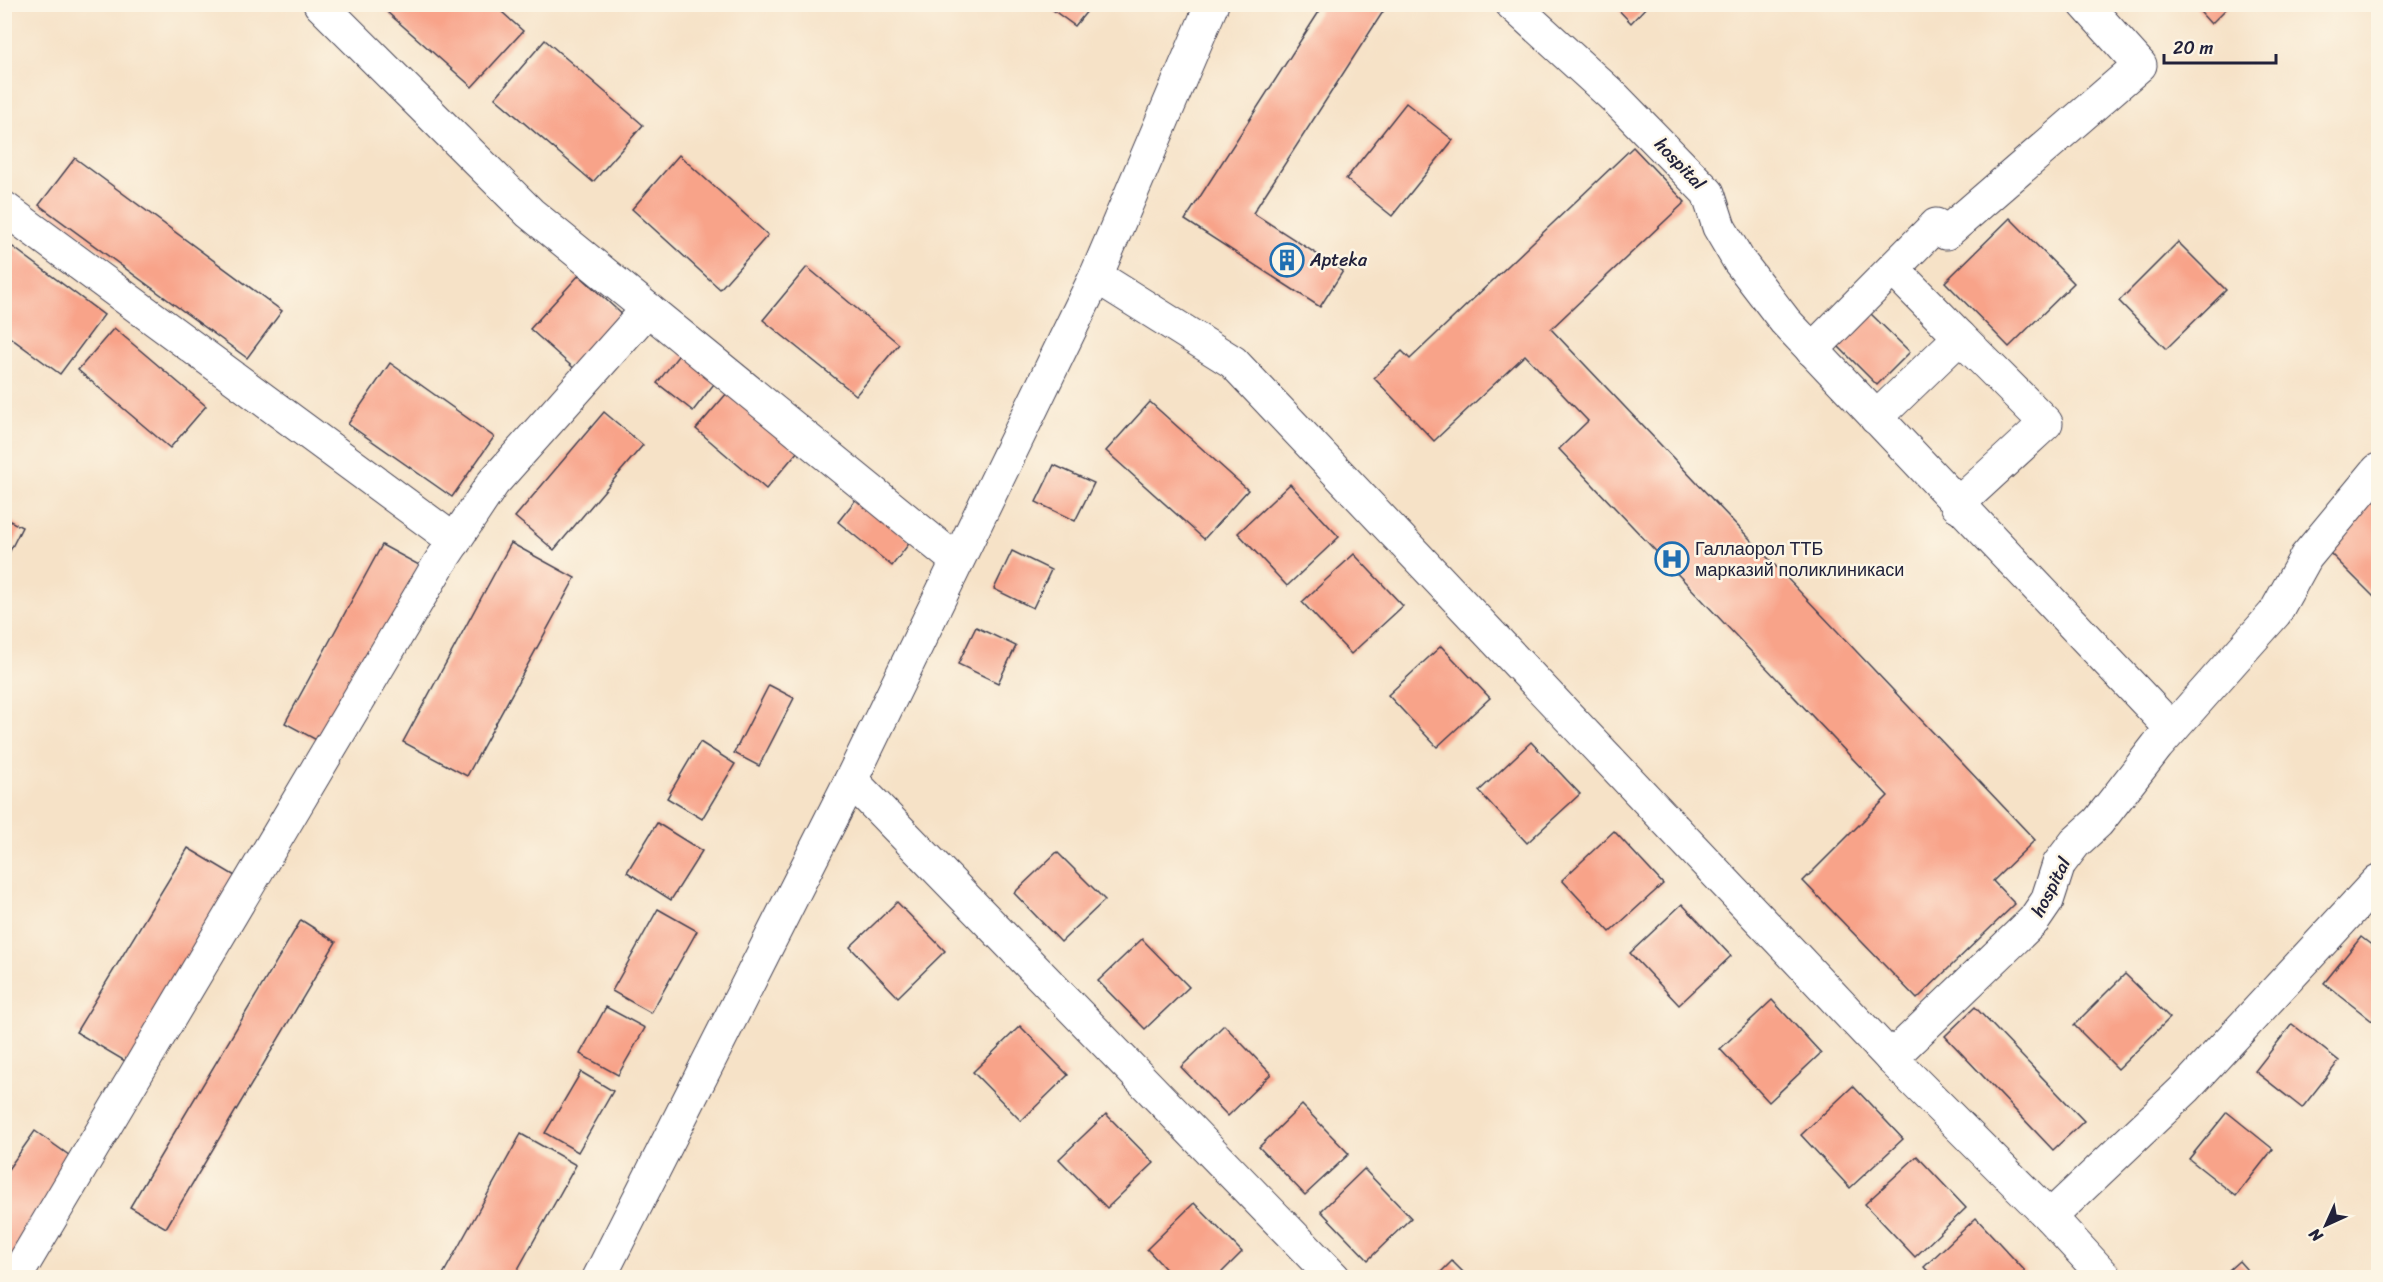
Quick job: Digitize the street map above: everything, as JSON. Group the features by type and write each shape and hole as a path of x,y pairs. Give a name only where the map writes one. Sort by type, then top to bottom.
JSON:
{"street":[{"path":"320,4 530,213 957,561"},
{"path":"598,1278 851,780 1096,276 1212,4"},
{"name":"hospital","path":"1512,4 1616,99 1708,193 1719,226 1739,261 1785,321 1957,505 2172,729"},
{"path":"1812,350 1936,225 1946,233 2140,65 2085,4"},
{"path":"4,208 455,541"},
{"path":"1893,269 2046,423 1957,505"},
{"path":"1096,276 1233,362 1891,1058 2050,1217 2106,1278"},
{"path":"15,1278 455,541 493,483 648,309"},
{"path":"1876,418 1960,337"},
{"name":"hospital","path":"1891,1058 2034,921 2047,900 2059,864 2075,843 2098,822 2172,729 2275,613 2306,557 2379,470"},
{"path":"851,780 1334,1278"},
{"path":"2050,1217 2186,1088 2379,881"}],"building":[{"path":"378,4 493,4 523,31 472,87"},
{"path":"1324,4 1388,4 1253,213 1343,271 1320,307 1185,220"},
{"path":"1613,4 1649,4 1631,23"},
{"path":"2193,4 2231,4 2211,24"},
{"path":"1046,5 1092,5 1075,26"},
{"path":"545,40 643,125 593,182 495,98"},
{"path":"1406,103 1453,140 1392,216 1346,179"},
{"path":"1633,147 1685,202 1551,329 2035,840 1993,881 2015,904 1917,999 1803,881 1888,796 1559,449 1588,421 1525,355 1434,441 1374,378 1402,351 1410,359"},
{"path":"679,155 768,235 720,289 632,209"},
{"path":"75,158 282,311 247,358 39,205"},
{"path":"2010,218 2074,283 2009,347 1945,282"},
{"path":"2178,242 2226,290 2166,349 2119,301"},
{"path":"13,247 104,315 60,374 4,333 4,257"},
{"path":"807,267 899,344 856,395 763,320"},
{"path":"579,275 626,318 578,372 530,329"},
{"path":"1870,313 1910,352 1877,385 1837,345"},
{"path":"114,328 206,406 170,448 78,370"},
{"path":"685,347 721,375 693,411 657,383"},
{"path":"390,363 494,437 452,497 348,424"},
{"path":"728,392 798,451 766,489 696,429"},
{"path":"1150,402 1248,490 1204,539 1106,451"},
{"path":"604,412 643,445 554,550 515,517"},
{"path":"1054,465 1094,483 1075,521 1036,502"},
{"path":"1290,484 1339,537 1287,586 1238,533"},
{"path":"2378,490 2378,601 2323,546"},
{"path":"857,498 911,541 892,566 838,522"},
{"path":"4,518 22,527 4,563"},
{"path":"511,543 575,578 467,776 403,742"},
{"path":"382,545 432,572 335,750 285,723"},
{"path":"1012,551 1051,570 1033,608 994,589"},
{"path":"1354,554 1403,606 1351,654 1302,602"},
{"path":"976,627 1016,646 998,683 958,664"},
{"path":"1441,646 1490,698 1437,747 1388,695"},
{"path":"769,685 794,698 759,766 734,753"},
{"path":"700,742 735,764 702,819 667,798"},
{"path":"1531,742 1580,794 1527,843 1479,791"},
{"path":"657,823 702,851 671,900 627,872"},
{"path":"1614,831 1663,884 1610,932 1562,880"},
{"path":"188,848 252,886 140,1070 76,1032"},
{"path":"1057,852 1105,900 1061,942 1014,893"},
{"path":"897,902 945,951 898,997 850,947"},
{"path":"1682,904 1731,956 1679,1005 1630,953"},
{"path":"658,909 697,931 651,1013 612,991"},
{"path":"301,920 336,942 166,1228 130,1207"},
{"path":"2361,937 2378,950 2378,1012 2372,1021 2324,983"},
{"path":"1142,939 1189,987 1145,1029 1098,981"},
{"path":"2125,974 2170,1018 2118,1069 2074,1025"},
{"path":"1772,1000 1821,1053 1769,1102 1720,1049"},
{"path":"606,1007 645,1028 618,1075 580,1054"},
{"path":"1975,1007 2084,1121 2053,1150 1945,1036"},
{"path":"2292,1024 2339,1061 2302,1108 2255,1071"},
{"path":"1224,1025 1271,1074 1228,1116 1181,1067"},
{"path":"1020,1026 1068,1075 1021,1121 973,1072"},
{"path":"581,1072 613,1091 578,1152 545,1133"},
{"path":"1853,1086 1903,1139 1850,1188 1801,1135"},
{"path":"1302,1105 1349,1154 1305,1195 1259,1147"},
{"path":"2227,1112 2273,1149 2236,1196 2189,1159"},
{"path":"1106,1114 1154,1163 1107,1208 1059,1159"},
{"path":"35,1131 80,1163 10,1264 4,1260 4,1175"},
{"path":"521,1134 576,1165 513,1278 441,1278"},
{"path":"1917,1156 1966,1208 1915,1257 1865,1204"},
{"path":"1364,1169 1411,1218 1368,1260 1321,1211"},
{"path":"1194,1203 1242,1252 1216,1278 1174,1278 1147,1249"},
{"path":"1976,1218 2025,1271 2018,1278 1934,1278 1924,1267"},
{"path":"1452,1261 1469,1278 1435,1278"},
{"path":"2239,1261 2254,1278 2220,1278"}],"place":[{"name":"Apteka","path":"1287,260"},
{"name":"Галлаорол ТТБ марказий поликлиникаси","path":"1672,559"}]}
